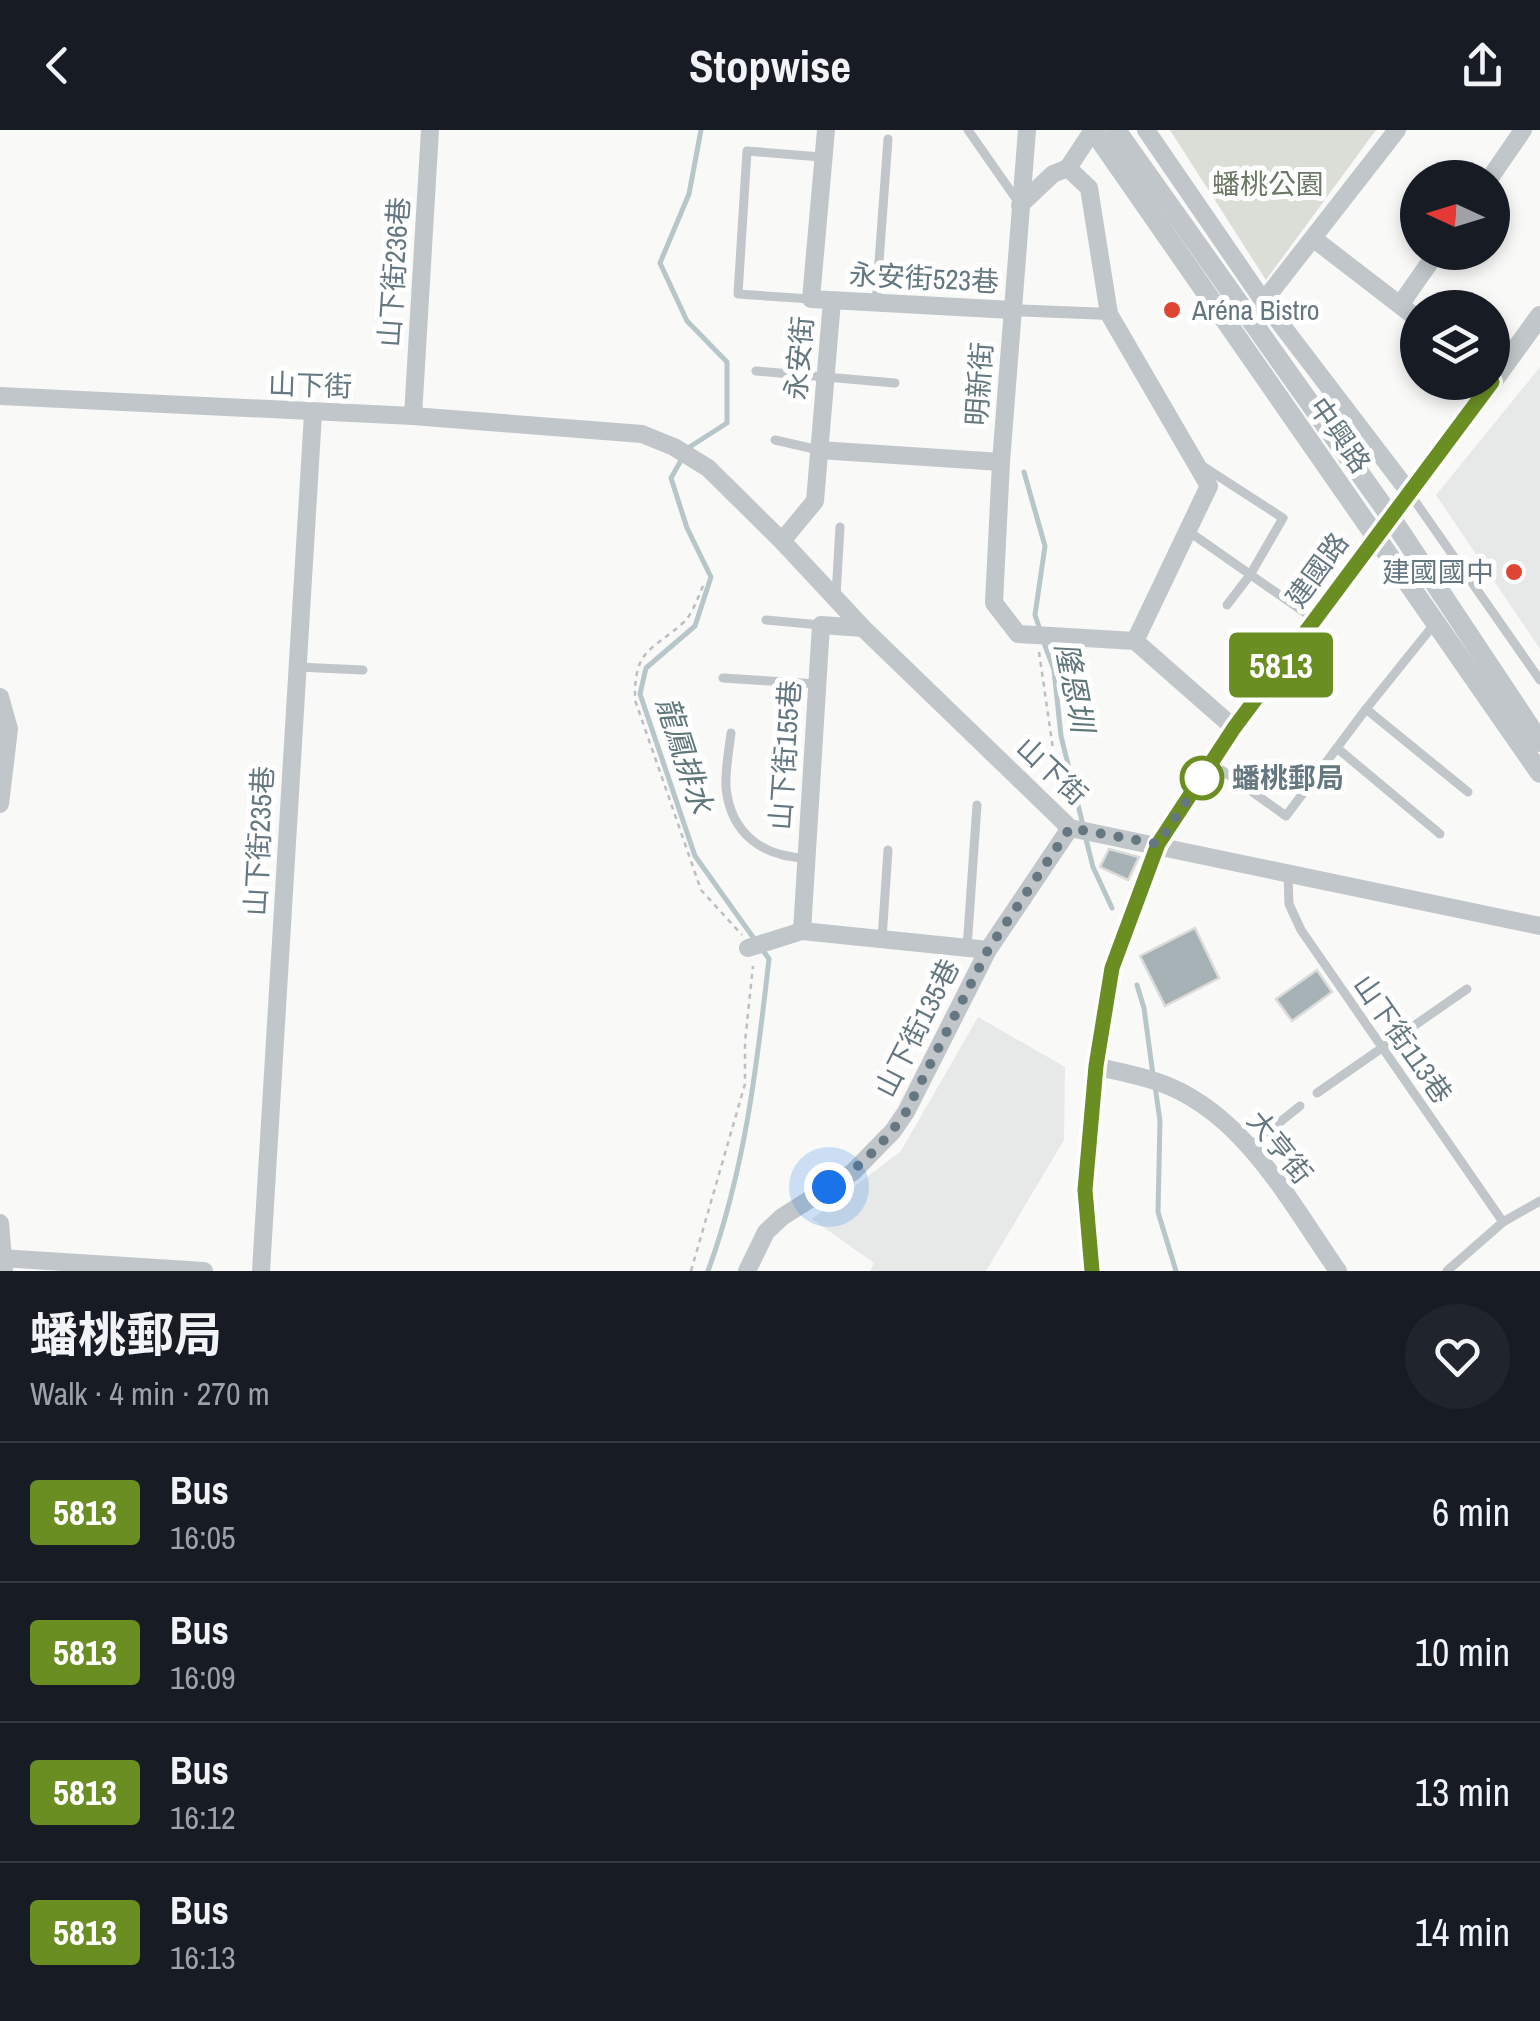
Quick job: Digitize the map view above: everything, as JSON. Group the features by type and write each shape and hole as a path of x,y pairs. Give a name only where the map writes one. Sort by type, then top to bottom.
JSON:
{"street":[{"name":"山下街236巷","path":"413,416 430,130"},
{"name":"永安街","path":"782,540 815,501 832,300 811,299 826,130"},
{"name":"明新街","path":"1027,130 994,603 1034,635"},
{"path":"1020,205 1053,174 1068,168 1093,130"},
{"name":"中興路","path":"1093,130 1540,773"},
{"name":"中興路","path":"1116,130 1390,516 1540,742"},
{"path":"1146,130 1264,302 1408,492"},
{"path":"1248,318 1396,130"},
{"path":"1503,160 1524,130"},
{"path":"1068,168 1089,188 1109,314 1209,486 1135,641"},
{"path":"1314,239 1400,306"},
{"name":"永安街523巷","path":"832,300 1012,310"},
{"path":"1012,310 1109,314"},
{"name":"建國路","path":"1510,357 1540,316"},
{"name":"山下街","path":"0,396 413,416 642,434 698,461 782,540 863,628 1079,829 1540,926"},
{"name":"建國路","path":"1092,1271 1085,1190 1096,1066 1112,968 1158,844 1234,728 1478,400"},
{"name":"山下街235巷","path":"261,1271 312,414"},
{"path":"820,450 1001,462"},
{"path":"821,625 863,628"},
{"name":"山下街155巷","path":"802,930 821,625"},
{"path":"1034,635 1135,641 1234,728"},
{"path":"0,698 9,729 0,804"},
{"name":"山下街135巷","path":"746,1271 766,1232 782,1217 853,1172 893,1131 988,950 1079,829"},
{"path":"750,947 802,930 988,950"},
{"name":"大亨街","path":"1096,1066 1153,1081 1209,1109 1250,1146 1338,1271"},
{"path":"0,1222 2,1262 204,1271"}],"lane":[{"path":"968,130 1020,205"},
{"path":"876,302 888,139"},
{"path":"811,299 738,294 747,151 821,157"},
{"path":"756,372 895,383"},
{"path":"776,440 820,450"},
{"path":"1194,460 1283,518 1250,575 1227,605"},
{"path":"1408,492 1540,680"},
{"path":"836,598 840,528"},
{"path":"1188,531 1314,619"},
{"path":"766,620 821,625"},
{"path":"1212,764 1286,816 1436,622"},
{"path":"297,667 363,670"},
{"path":"723,678 817,684"},
{"path":"1366,709 1468,792"},
{"path":"731,732 726,788 742,829 758,847 781,857 806,858"},
{"path":"1337,748 1440,834"},
{"path":"967,948 977,805"},
{"path":"882,939 888,850"},
{"name":"山下街113巷","path":"1288,872 1289,904 1301,930 1503,1222"},
{"path":"1316,1093 1467,990"},
{"path":"1250,1146 1300,1106"},
{"path":"1447,1271 1503,1222 1540,1201"}],"path":[{"path":"691,1271 745,1084 745,1042 754,966 745,939 701,890 635,700 634,677 645,651 688,619 703,586"},
{"path":"1034,635 1048,700 1054,763 1079,829"}],"shaded area":[{"name":"建國國中","path":"1540,367 1540,649 1436,495"},
{"path":"978,1017 1065,1067 1064,1140 986,1271 870,1271 874,1263 812,1219 901,1151"}],"green space":[{"name":"蟠桃公園","path":"1170,130 1376,130 1266,280"}],"building":[{"path":"1109,849 1139,857 1128,880 1100,867"},
{"path":"1195,928 1219,978 1165,1006 1140,956"},
{"path":"1317,970 1332,992 1292,1021 1276,999"}],"waterway":[{"name":"龍鳳排水","path":"701,130 689,194 660,263 687,321 727,362 727,423 688,448 671,478 687,528 711,577 695,626 646,668 640,694 695,856 755,940"},
{"name":"隆恩圳","path":"1024,472 1045,546 1035,615 1040,630"},
{"name":"隆恩圳","path":"1043,640 1054,670 1061,736 1083,825"},
{"name":"隆恩圳","path":"1085,835 1093,867 1112,908"},
{"name":"龍鳳排水","path":"708,1271 731,1195 748,1117 769,959 762,949"},
{"name":"隆恩圳","path":"1137,985 1153,1075"},
{"name":"隆恩圳","path":"1155,1086 1160,1121 1158,1212 1176,1271"}],"bus line":[{"name":"5813","path":"1092,1271 1085,1190 1096,1066 1112,968 1158,844 1234,728 1478,400"}],"place":[{"name":"Aréna Bistro","path":"1172,310"},
{"name":"建國國中","path":"1514,572"},
{"name":"蟠桃郵局","path":"1202,778"}],"route":[{"path":"829,1187 853,1172 906,1112 988,950 1070,828 1158,844 1202,778"}]}
